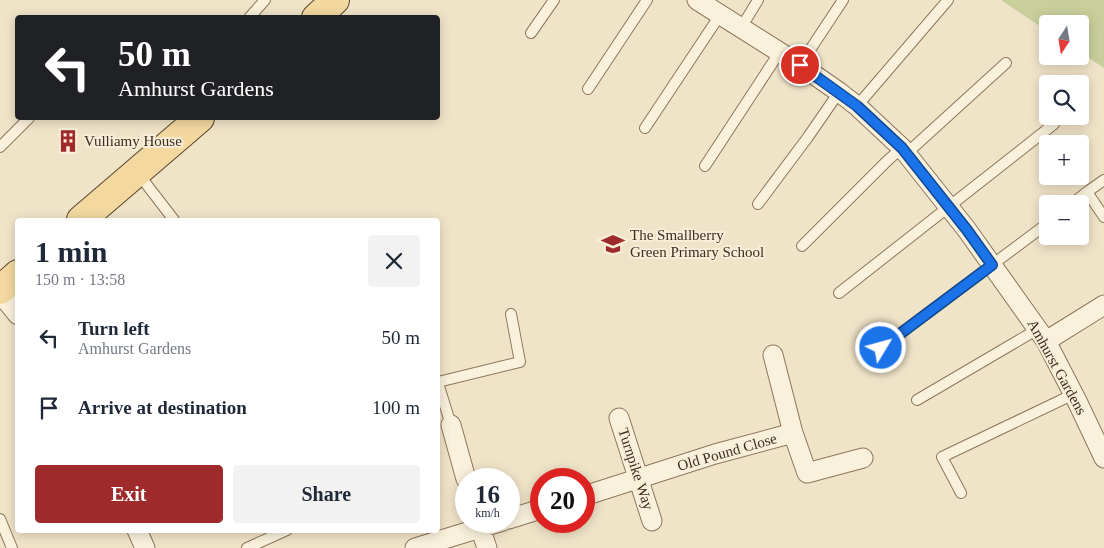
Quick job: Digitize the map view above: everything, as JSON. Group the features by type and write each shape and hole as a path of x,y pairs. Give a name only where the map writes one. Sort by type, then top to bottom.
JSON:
{"main road":[{"path":"83,218 198,120"},
{"path":"0,291 15,277"}],"street":[{"name":"Amhurst Gardens","path":"698,0 839,92 857,106 904,151 949,207 1042,335 1074,394 1104,458"},
{"path":"0,291 15,311"},
{"path":"1042,335 1104,305"},
{"name":"Old Pound Close","path":"595,492 793,433 773,354"},
{"name":"Turnpike Way","path":"620,418 652,521"},
{"path":"451,425 463,468"},
{"path":"793,433 808,473 863,458"},
{"path":"139,533 146,548"},
{"path":"415,548 457,533"},
{"path":"481,533 486,548"}],"lane":[{"path":"252,15 265,0"},
{"path":"531,33 554,0"},
{"path":"588,89 647,0"},
{"path":"741,28 758,0"},
{"path":"800,65 843,0"},
{"path":"857,106 948,0"},
{"path":"645,128 720,15"},
{"path":"705,166 779,52"},
{"path":"802,246 888,160 904,151 1006,63"},
{"path":"758,204 839,92"},
{"path":"0,147 27,120"},
{"path":"839,293 1053,125"},
{"path":"137,172 172,218"},
{"path":"1083,195 1104,180"},
{"path":"1087,192 1104,217"},
{"path":"881,348 1039,230"},
{"path":"440,382 520,362 511,314"},
{"path":"917,400 1042,335"},
{"path":"440,389 451,425"},
{"path":"961,493 942,456 1074,394"},
{"path":"0,519 7,546"},
{"path":"247,548 280,533"}],"green space":[{"path":"1001,0 1104,0 1104,68 1089,58 1089,15 1039,15 1039,26"}],"place":[{"name":"Vulliamy House","path":"68,141"},
{"name":"The Smallberry Green Primary School","path":"613,244"}],"route":[{"path":"800,65 857,106 902,148 967,230 992,265 881,348"}]}
